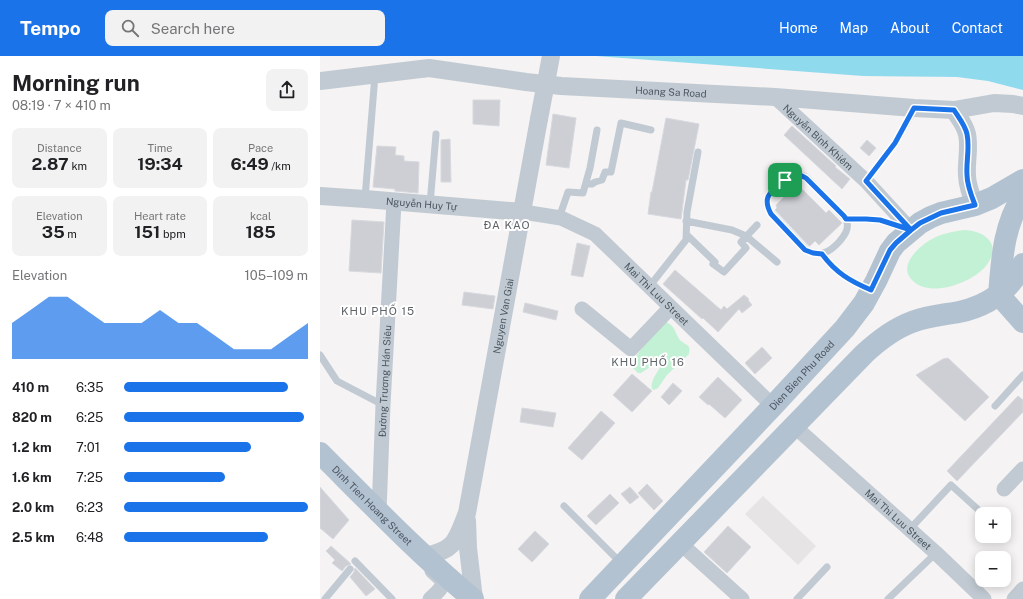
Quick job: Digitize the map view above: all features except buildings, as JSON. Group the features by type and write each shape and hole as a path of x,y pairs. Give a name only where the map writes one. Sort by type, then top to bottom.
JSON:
{"main road":[{"name":"Dien Bien Phu Road","path":"590,599 845,328 864,303 890,250 896,243 920,223 941,213 975,205 999,194 1023,180"},
{"path":"1023,195 1007,228 1002,256 999,295 1023,322"},
{"path":"1007,228 1023,212"},
{"path":"626,599 864,354 899,327 930,317 973,308 999,295 1008,287 1023,264"},
{"name":"Dinh Tien Hoang Street","path":"320,453 450,580 474,599"}],"street":[{"name":"Nguyen Van Giai","path":"474,599 468,548 467,513 551,56"},
{"name":"Hoang Sa Road","path":"320,81 429,68 561,86 954,110 994,103 1023,106"},
{"name":"Nguyễn Bỉnh Khiêm","path":"775,98 866,181 911,230"},
{"path":"954,110 962,123 967,136 967,177 975,205"},
{"name":"Nguyễn Huy Tự","path":"320,196 523,212"},
{"name":"Đường Trương Hán Siêu","path":"379,512 394,202"},
{"name":"Mai Thi Luu Street","path":"523,212 559,218 595,234 773,406"},
{"path":"582,309 631,349 670,308"},
{"name":"Mai Thi Luu Street","path":"794,426 936,553 984,599"},
{"path":"1004,489 1023,470"},
{"name":"Nguyen Van Giai","path":"425,556 444,551 450,547 456,539 467,513"},
{"path":"680,543 742,599"},
{"name":"Dinh Tien Hoang Street","path":"425,556 425,561 432,572 442,581 443,584 442,587 430,599"},
{"path":"1014,599 1023,589"}],"lane":[{"path":"365,199 375,75"},
{"path":"866,181 895,143 914,108"},
{"path":"586,184 592,184 602,180 605,172 611,172 621,123 651,130"},
{"path":"559,218 568,192 583,193 598,130"},
{"path":"430,204 436,134"},
{"path":"648,286 686,240 686,221 698,152"},
{"path":"802,175 846,219 847,228 843,237 831,250 822,254 805,250 771,214 766,203 769,195 789,177 802,175"},
{"path":"846,219 880,220 911,230"},
{"path":"686,221 732,230 746,236 777,262"},
{"path":"687,236 715,262 713,264 724,272 746,248 741,242 756,225"},
{"path":"822,254 834,268 850,280 871,290"},
{"path":"320,354 337,381 383,405"},
{"path":"995,406 1023,375"},
{"path":"909,530 951,485 975,507"},
{"path":"564,506 622,565"},
{"path":"888,599 936,553"},
{"path":"355,561 392,599"},
{"path":"797,599 827,567"},
{"path":"325,599 350,569"}],"shaded area":[{"path":"763,496 816,546 798,565 745,514"}],"green space":[{"path":"964,230 980,233 990,241 992,246 993,252 990,259 979,273 961,283 940,288 921,286 913,281 908,275 907,268 909,261 925,243 938,236"},
{"path":"666,322 672,326 679,339 689,347 689,354 667,375 658,388 654,390 652,389 652,383 661,366 660,364 656,363 641,373 638,373 631,364 647,342"}],"water":[{"path":"596,56 1023,56 1023,90 988,81 957,77 863,76"}],"district":[{"name":"ĐA KAO","path":"507,225"},
{"name":"KHU PHỐ 15","path":"378,311"},
{"name":"KHU PHỐ 16","path":"648,362"}],"route":[{"path":"785,180 769,195 767,199 766,203 771,214 805,250 822,254 834,268 850,280 871,290 890,250 911,230 920,223 941,213 975,205 967,177 967,136 965,129 954,110 914,108 895,143 866,181 911,230 880,220 846,219 802,175 792,175 785,180"}]}
